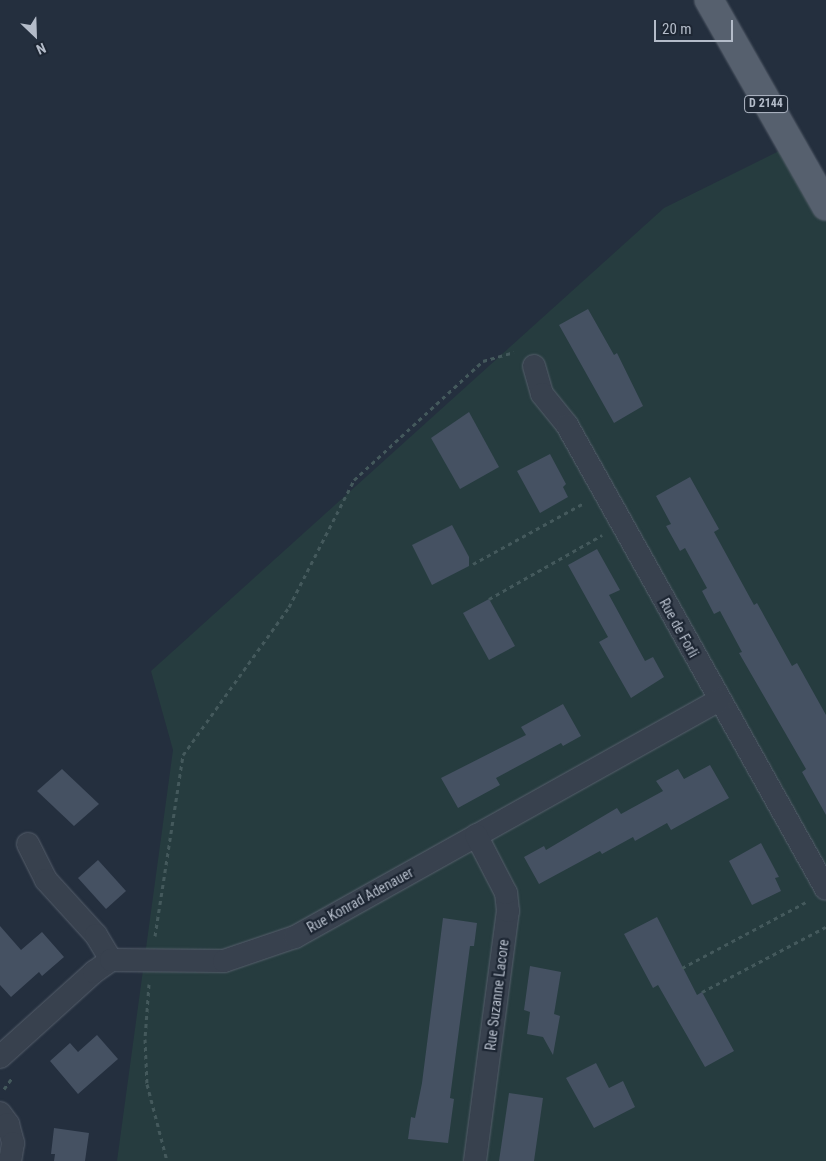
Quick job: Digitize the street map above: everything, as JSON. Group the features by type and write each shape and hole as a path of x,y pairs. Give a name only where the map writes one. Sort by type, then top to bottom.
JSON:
{"main road":[{"name":"D 2144","path":"709,0 826,206"}],"street":[{"name":"Rue de Forli","path":"534,366 542,394 567,425 719,700 818,895"},
{"name":"Rue Konrad Adenauer","path":"111,960 151,959 201,963 224,961 254,953 295,937 719,700"},
{"name":"Rue Suzanne Lacore","path":"475,1161 508,911 506,893 476,835"},
{"path":"0,1056 94,972 111,960 96,935 46,880 28,844"},
{"path":"0,1113 13,1143 10,1161"}],"path":[{"path":"167,1161 147,1084 145,1039 151,959 183,755 289,608 354,480 483,361 512,351 528,358 534,366"},
{"path":"472,564 604,492"},
{"path":"488,598 622,524"},
{"path":"682,968 818,895"},
{"path":"702,992 826,927"}],"green space":[{"path":"789,146 826,206 826,1161 117,1161 173,750 151,671 664,208"}],"building":[{"path":"588,309 614,355 617,353 643,406 614,423 559,325"},
{"path":"469,412 499,467 460,489 431,438"},
{"path":"550,454 566,484 563,487 568,497 540,513 517,471"},
{"path":"690,477 719,529 714,532 754,605 757,603 792,666 797,663 826,715 826,815 802,772 806,769 739,653 742,652 720,611 714,614 702,591 707,588 685,548 680,551 666,526 671,524 656,496"},
{"path":"452,525 469,557 469,566 432,585 412,545"},
{"path":"597,549 620,590 609,595 645,661 653,657 664,677 631,698 599,642 608,637 568,565"},
{"path":"489,599 515,646 489,660 463,613"},
{"path":"563,704 581,736 563,746 561,743 496,778 500,785 458,808 441,778 526,735 521,727"},
{"path":"710,765 729,798 671,830 667,823 635,841 633,837 602,854 600,851 539,884 524,857 544,846 546,850 617,808 621,814 663,791 656,781 678,769 684,779"},
{"path":"62,769 99,804 74,826 37,791"},
{"path":"761,843 779,877 775,878 781,891 752,905 729,861"},
{"path":"98,860 126,891 106,909 78,878"},
{"path":"657,917 697,995 702,992 734,1051 705,1067 658,985 653,988 624,934"},
{"path":"443,918 477,923 474,946 470,946 450,1098 454,1099 448,1143 408,1139 411,1117 415,1118 422,1083"},
{"path":"0,926 21,950 42,932 64,957 42,976 39,972 11,997 0,985"},
{"path":"530,966 561,972 554,1014 560,1016 553,1055 543,1037 527,1034 530,1012 524,1010"},
{"path":"97,1035 118,1059 78,1094 50,1061 70,1043 78,1052"},
{"path":"596,1063 609,1088 623,1081 635,1107 594,1128 566,1078"},
{"path":"509,1093 543,1098 534,1161 499,1161"},
{"path":"54,1128 89,1133 85,1161 54,1161 55,1154 51,1154"}]}
